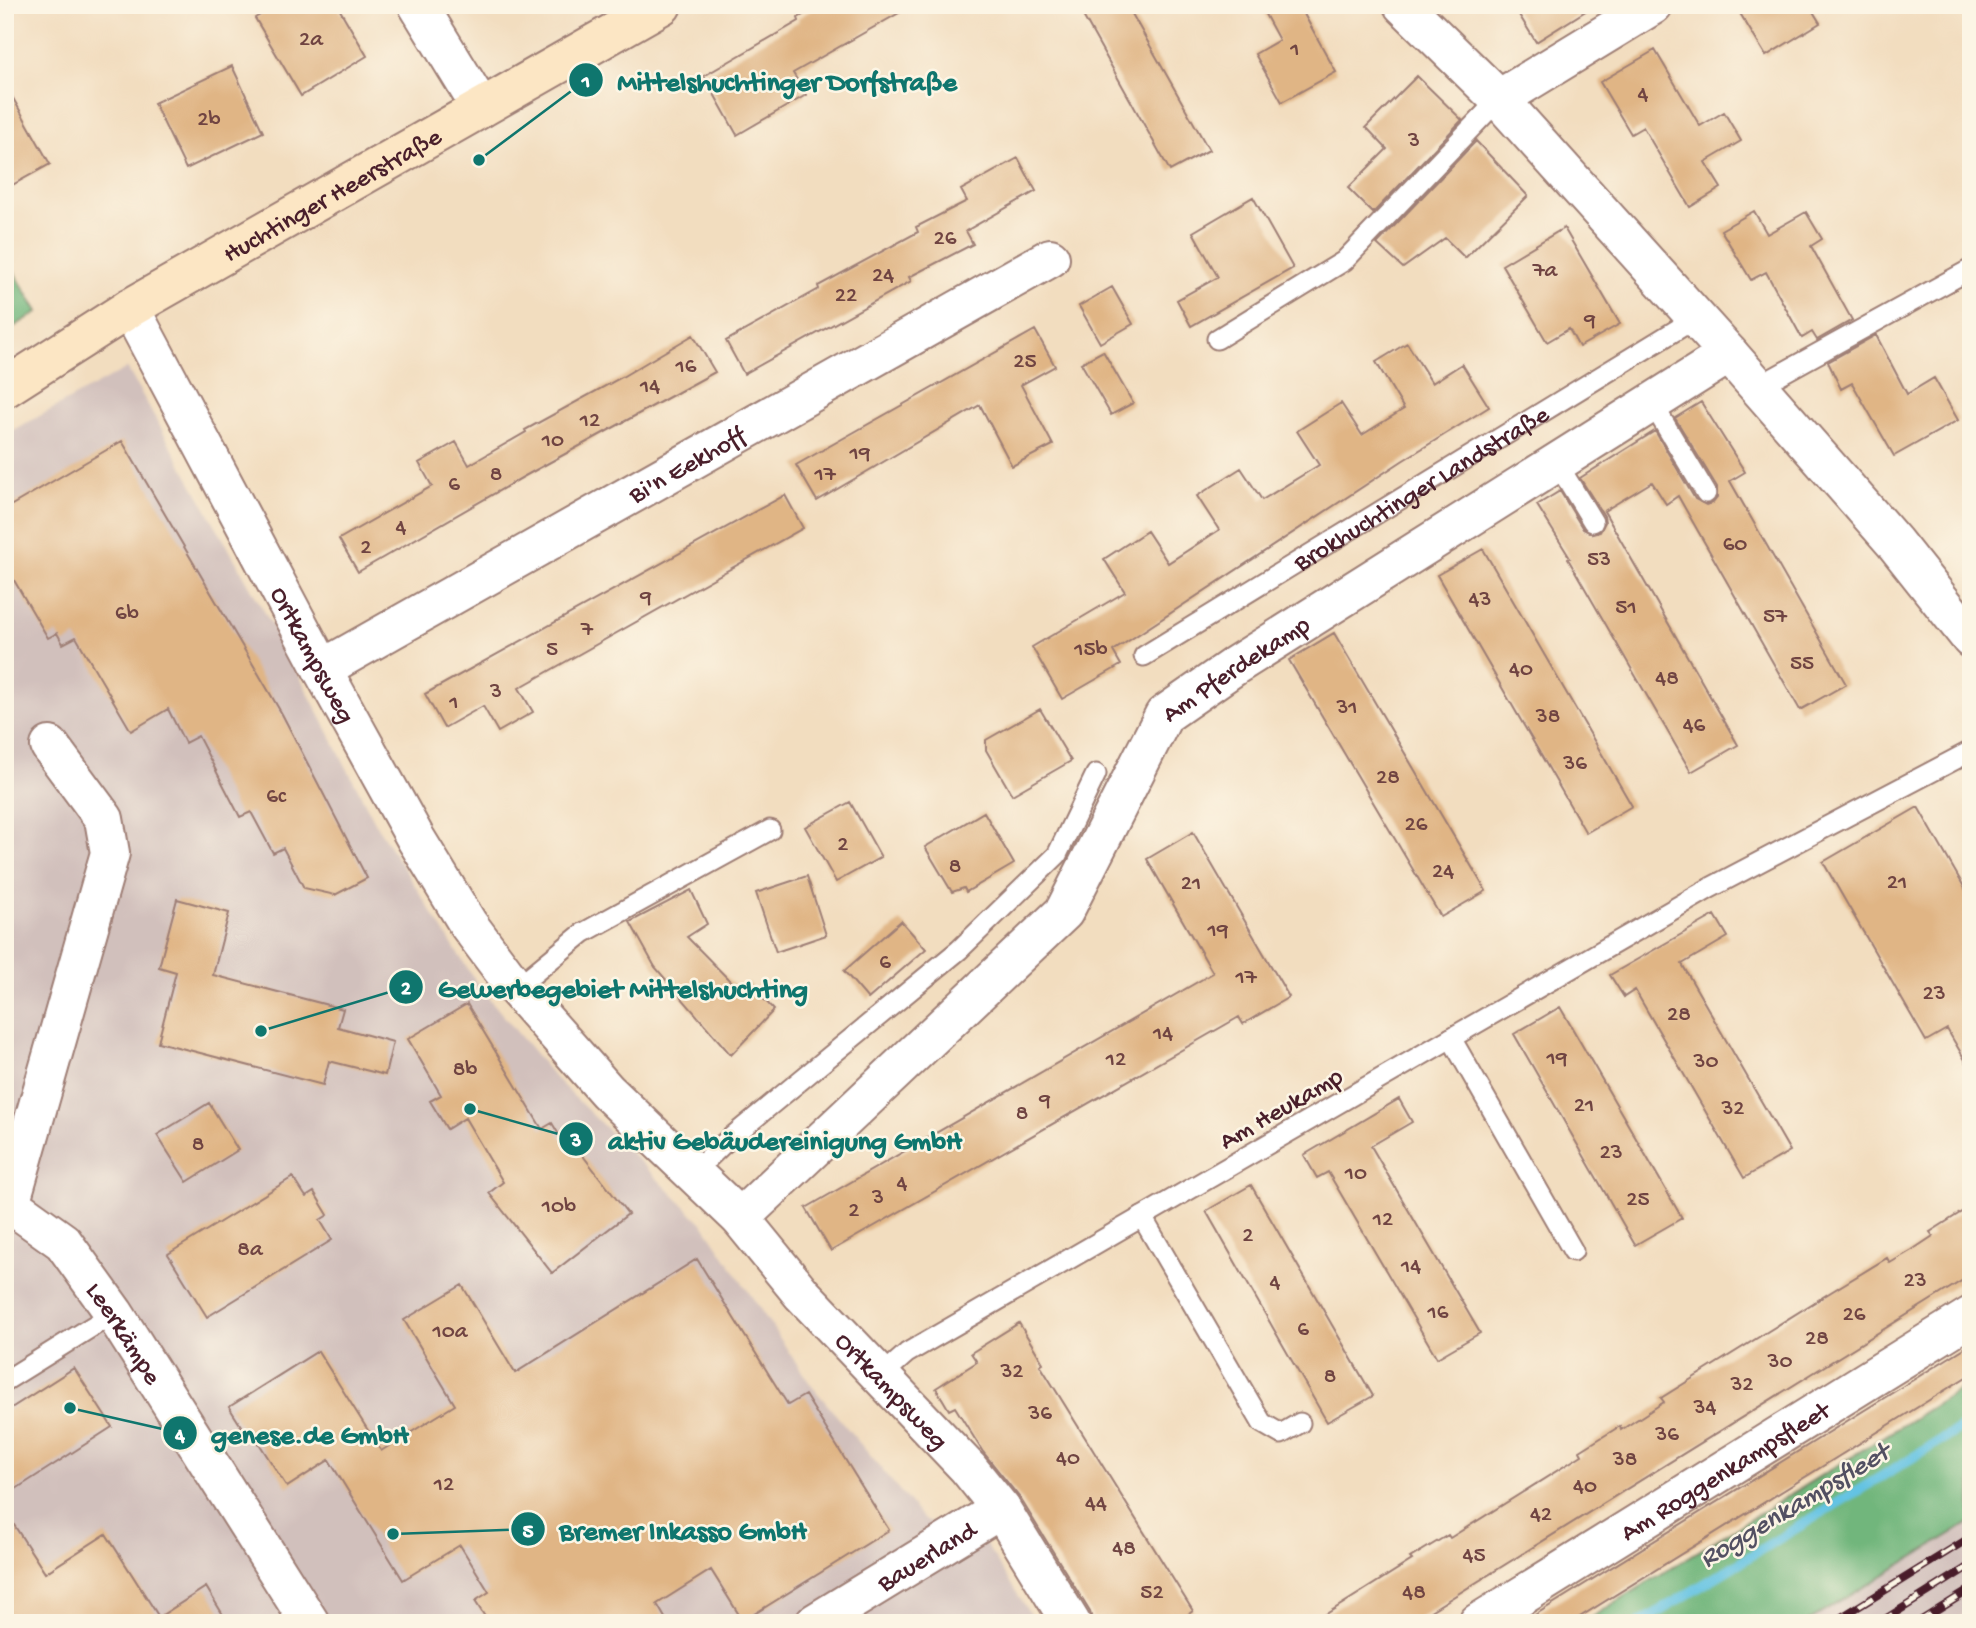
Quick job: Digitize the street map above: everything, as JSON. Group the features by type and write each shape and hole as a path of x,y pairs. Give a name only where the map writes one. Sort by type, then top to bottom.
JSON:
{"main road":[{"name":"Huchtinger Heerstraße","path":"5,388 130,309 662,5"}],"street":[{"path":"418,5 481,108"},
{"path":"1403,5 1499,99 1696,318 1894,542 1971,639"},
{"path":"1499,99 1653,5"},
{"name":"Bi'n Eekhoff","path":"323,669 1050,258"},
{"name":"Ortkampsweg","path":"130,309 416,839 468,924 516,988 607,1091 740,1218 802,1294 968,1468 1000,1509 1071,1623"},
{"name":"Am Pferdekamp","path":"740,1218 1064,912 1164,715 1247,659 1729,355"},
{"name":"Leerkämpe","path":"50,746 104,820 110,853 8,1204 63,1242 114,1313 310,1623"},
{"name":"Am Roggenkampsfleet","path":"1478,1623 1971,1316"},
{"name":"Bauerland","path":"816,1623 1000,1509"}],"lane":[{"path":"1217,339 1344,261 1499,99"},
{"path":"1757,387 1971,269"},
{"name":"Brokhuchtinger Landstraße","path":"1144,656 1696,318"},
{"path":"1652,403 1706,492"},
{"path":"1557,463 1593,522"},
{"name":"Am Heukamp","path":"881,1376 907,1353 1710,888 1971,751"},
{"path":"693,1172 722,1145 959,950 1057,855 1096,774"},
{"path":"516,988 583,933 770,830"},
{"path":"1451,1038 1573,1251"},
{"path":"1142,1217 1262,1423 1281,1434 1300,1423"},
{"path":"5,1381 114,1313"}],"shaded area":[{"path":"127,368 287,652 378,828 478,985 555,1078 704,1225 811,1385 925,1521 981,1537 1036,1623 5,1623 5,435"},
{"path":"1971,1522 1971,1610 1950,1623 1805,1623"}],"green space":[{"path":"5,257 38,312 5,332 7,291"},
{"path":"1971,1383 1971,1522 1805,1623 1582,1623"}],"building":[{"path":"277,5 337,5 367,56 301,96 255,18"},
{"path":"820,5 913,5 793,73 806,95 737,135 704,76 799,21 798,18"},
{"path":"1077,5 1127,5 1209,150 1170,171"},
{"path":"1260,5 1299,5 1336,72 1282,102 1255,54 1279,40"},
{"path":"1513,5 1595,5 1536,42"},
{"path":"1735,5 1809,5 1820,23 1766,56"},
{"path":"1655,50 1700,126 1724,112 1741,141 1705,162 1721,188 1690,207 1643,127 1631,134 1600,82"},
{"path":"232,66 263,132 186,169 154,103"},
{"path":"1417,76 1462,120 1373,213 1348,188 1387,149 1366,127"},
{"path":"5,84 50,164 5,189"},
{"path":"1476,141 1528,196 1465,258 1445,238 1403,268 1377,244"},
{"path":"1018,158 1036,191 966,231 973,244 909,277 911,281 744,374 726,341 819,289 818,286 918,232 916,227 967,201 961,190"},
{"path":"1253,197 1293,268 1191,326 1177,300 1218,277 1193,232"},
{"path":"1754,211 1767,234 1806,212 1822,239 1811,246 1852,320 1817,340 1812,332 1802,338 1766,272 1751,280 1721,230"},
{"path":"1564,228 1620,324 1579,347 1569,329 1547,342 1502,265"},
{"path":"1112,287 1133,324 1100,343 1079,306"},
{"path":"1035,330 1055,366 1021,385 1053,445 1012,466 980,405 817,501 796,465"},
{"path":"693,335 715,372 523,477 358,572 339,539 432,486 419,463 456,442 469,465 526,432 525,430"},
{"path":"1876,335 1907,394 1934,378 1958,420 1894,456 1852,383 1841,389 1828,362"},
{"path":"1407,343 1432,383 1462,364 1489,407 1113,651 1121,665 1062,699 1032,647 1125,592 1104,559 1147,531 1168,563 1219,530 1197,496 1241,468 1262,500 1319,465 1297,431 1341,403 1362,435 1404,409 1376,362"},
{"path":"1103,351 1133,403 1111,415 1081,363"},
{"path":"1701,402 1745,472 1730,481 1846,684 1800,710 1678,496 1666,504 1652,482 1604,511 1738,745 1691,772 1568,559 1570,558 1537,505 1560,491 1583,529 1593,534 1600,532 1605,522 1604,516 1580,478 1655,431 1695,499 1706,505 1713,503 1717,498 1717,487 1675,418"},
{"path":"122,441 282,714 367,878 335,895 304,888 283,848 273,853 251,812 240,817 198,736 185,743 168,709 131,731 76,637 63,644 57,633 48,638 5,565 5,509"},
{"path":"785,495 803,528 519,688 533,712 498,732 483,706 444,728 425,694"},
{"path":"1483,549 1632,806 1586,833 1437,575"},
{"path":"1334,633 1486,891 1441,917 1289,660"},
{"path":"1040,709 1071,761 1012,795 986,750 986,740"},
{"path":"850,802 881,857 836,882 805,827"},
{"path":"1918,807 1971,899 1971,1070 1947,1029 1926,1041 1823,862"},
{"path":"984,812 1014,864 966,892 964,888 952,892 925,847"},
{"path":"1193,832 1289,997 1243,1024 1239,1017 831,1251 806,1208 1213,973 1147,859"},
{"path":"807,876 826,935 776,952 756,893"},
{"path":"691,890 707,924 687,937 739,990 748,982 774,1010 731,1055 655,967 630,922"},
{"path":"177,899 229,913 213,975 343,1009 338,1027 393,1042 385,1075 329,1061 323,1085 158,1042 176,972 159,967"},
{"path":"1715,915 1728,937 1682,964 1790,1151 1744,1178 1635,990 1624,997 1610,975"},
{"path":"901,921 926,949 868,999 844,971"},
{"path":"467,1004 542,1129 552,1123 561,1138 566,1134 628,1214 552,1273 489,1193 503,1182 465,1118 447,1129 430,1101 441,1095 408,1039"},
{"path":"1560,1007 1682,1218 1635,1245 1514,1034"},
{"path":"1399,1099 1412,1122 1371,1146 1480,1333 1437,1358 1328,1172 1317,1178 1304,1155"},
{"path":"209,1103 238,1150 187,1182 157,1135"},
{"path":"293,1177 306,1197 314,1192 328,1215 320,1220 332,1240 207,1317 168,1254"},
{"path":"1251,1185 1373,1396 1327,1422 1206,1211"},
{"path":"1971,1206 1971,1275 1411,1623 1312,1623 1412,1560 1410,1558 1448,1535 1450,1538 1582,1455 1580,1451 1620,1426 1621,1430 1664,1402 1661,1398 1831,1292 1887,1258 1890,1263 1912,1250 1933,1236 1930,1232"},
{"path":"697,1259 788,1405 805,1395 889,1530 743,1621 711,1570 657,1604 668,1623 489,1623 475,1601 489,1592 460,1545 403,1580 329,1460 287,1487 253,1434 248,1437 229,1407 318,1351 381,1451 455,1405 404,1320 462,1285 515,1373"},
{"path":"1019,1323 1043,1363 1040,1365 1193,1611 1175,1623 1093,1623 1090,1612 1020,1498 983,1452 955,1407 949,1410 936,1388 977,1362 971,1353"},
{"path":"1971,1344 1971,1374 1570,1623 1522,1623"},
{"path":"74,1368 112,1427 5,1496 5,1412"},
{"path":"5,1511 45,1573 106,1534 159,1617 206,1587 228,1623 5,1623"}],"waterway":[{"name":"Roggenkampsfleet","path":"1640,1623 1971,1422"}],"railway":[{"path":"1832,1623 1971,1537"},
{"path":"1879,1623 1971,1565"},
{"path":"1917,1623 1971,1589"}],"place":[{"name":"Mittelshuchtinger Dorfstraße","path":"479,160"},
{"name":"Gewerbegebiet Mittelshuchting","path":"261,1031"},
{"name":"aktiv Gebäudereinigung GmbH","path":"470,1109"},
{"name":"genese.de GmbH","path":"70,1408"},
{"name":"Bremer Inkasso GmbH","path":"393,1534"}]}
